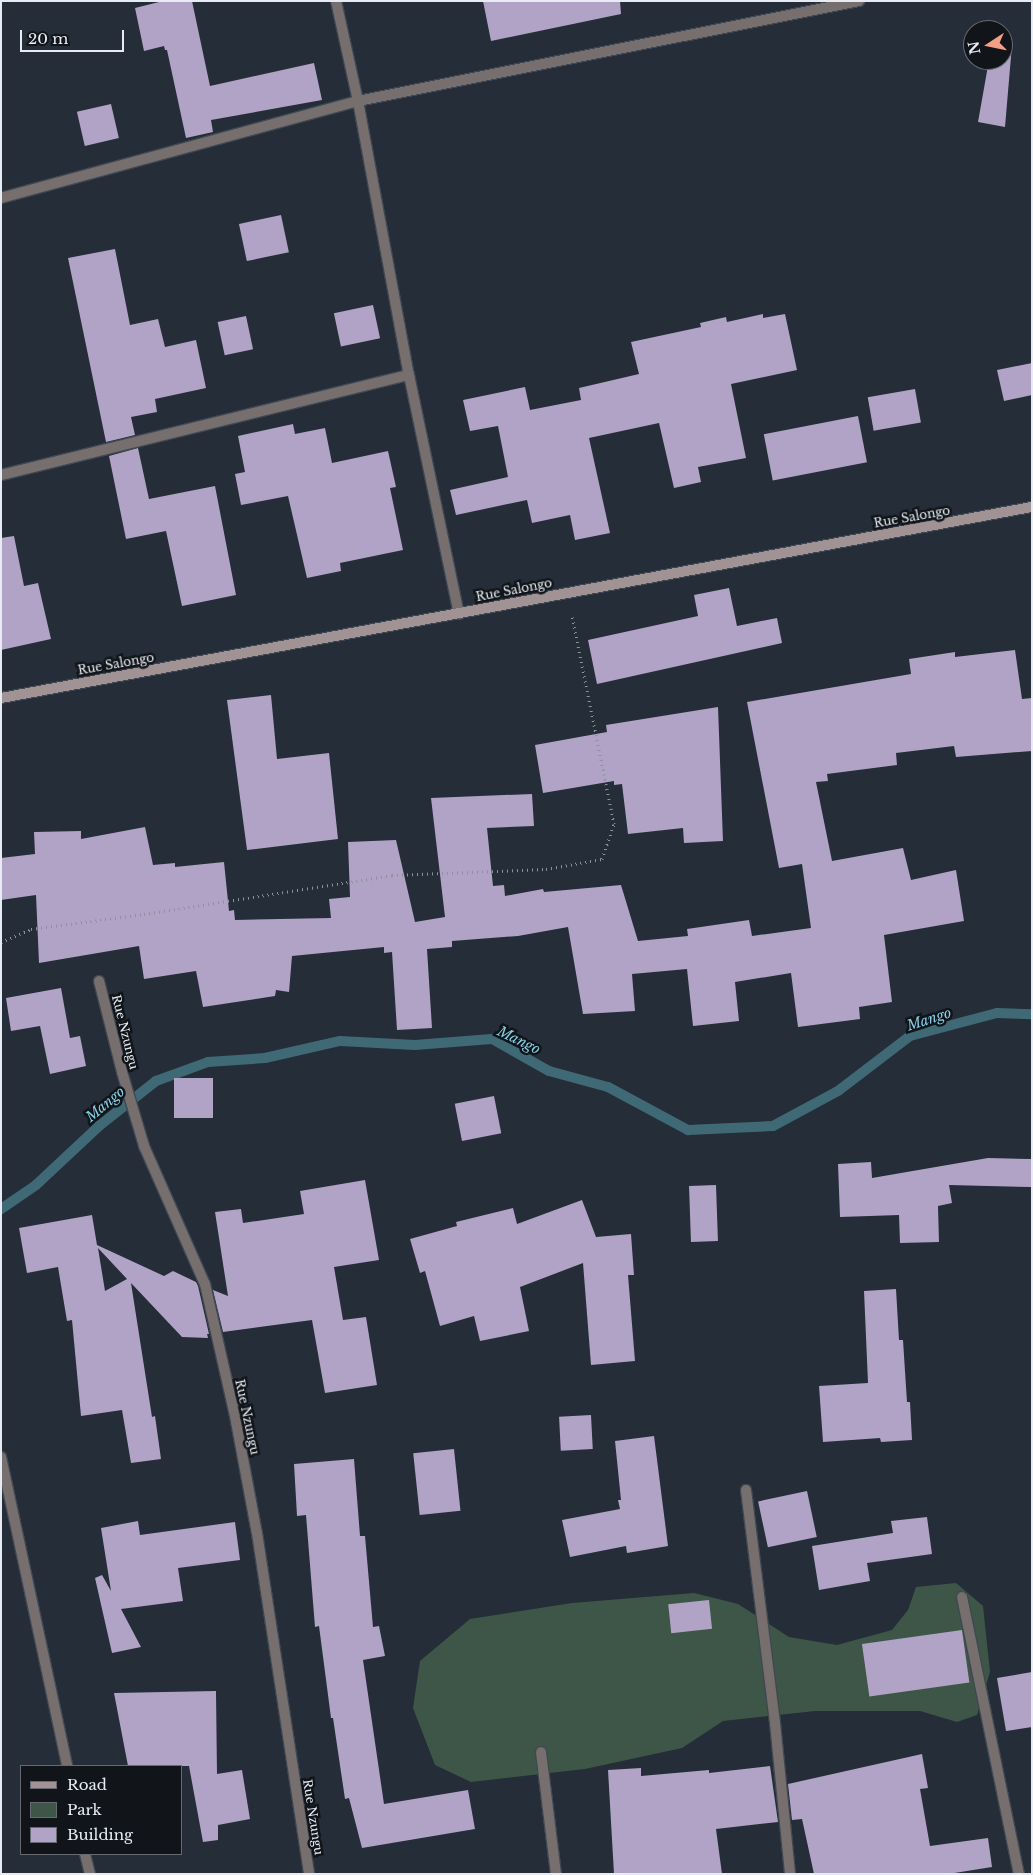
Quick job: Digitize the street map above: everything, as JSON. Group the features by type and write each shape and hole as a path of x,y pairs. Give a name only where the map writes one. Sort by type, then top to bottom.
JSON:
{"street":[{"path":"336,1 358,101 409,375 459,614"},
{"path":"1,198 358,101 859,1"},
{"path":"1,475 409,375"},
{"name":"Rue Salongo","path":"1,698 1032,507"},
{"name":"Rue Nzungu","path":"99,981 122,1072 144,1146 205,1284 233,1407 257,1533 309,1874"},
{"path":"1,1457 67,1765"},
{"path":"746,1490 775,1722 790,1874"},
{"path":"962,1597 1019,1874"},
{"path":"541,1752 556,1874"},
{"path":"85,1855 90,1874"}],"path":[{"path":"1,942 31,928 144,914 392,875 546,869 602,859 614,824 568,593"}],"green space":[{"path":"956,1583 983,1606 990,1672 977,1715 957,1722 920,1711 815,1711 723,1721 682,1748 585,1769 471,1782 435,1765 413,1708 420,1661 470,1619 572,1603 694,1593 738,1604 789,1637 837,1645 892,1630 908,1610 916,1587"}],"building":[{"path":"163,1 192,1 210,86 314,63 322,100 211,120 213,132 186,138 167,50 165,50 164,46 144,51 135,8"},
{"path":"483,1 620,1 621,14 491,41"},
{"path":"987,70 1010,70 1005,127 978,122"},
{"path":"111,104 119,138 85,146 77,112"},
{"path":"281,215 289,252 247,261 239,224"},
{"path":"115,249 130,325 158,319 165,347 196,340 206,388 155,399 157,412 131,417 135,435 106,442 68,258"},
{"path":"373,305 380,338 341,347 334,313"},
{"path":"763,314 763,318 785,314 797,370 731,384 746,458 698,467 701,482 674,488 659,423 589,438 610,533 575,540 570,515 532,523 527,500 456,515 450,490 508,477 498,426 470,431 463,400 525,387 530,410 581,400 579,388 639,374 631,342 701,327 700,323 726,317 727,322"},
{"path":"246,316 253,349 225,355 218,322"},
{"path":"1032,363 1032,395 1004,401 997,370"},
{"path":"915,389 921,422 874,431 868,397"},
{"path":"858,416 867,462 773,480 764,434"},
{"path":"293,424 295,434 325,428 332,463 388,451 396,487 390,488 403,550 340,563 341,571 307,578 288,496 241,505 235,474 245,472 238,436"},
{"path":"138,448 149,499 215,486 236,595 182,606 166,531 126,539 109,456"},
{"path":"14,536 24,586 38,583 51,639 1,650 1,538"},
{"path":"729,588 737,626 777,618 782,643 597,684 588,640 698,616 694,595"},
{"path":"1015,650 1022,699 1032,698 1032,751 956,757 954,746 896,753 897,765 827,774 828,781 816,782 832,861 903,848 911,880 956,870 964,921 884,935 892,1002 859,1007 860,1019 798,1027 791,973 735,982 739,1021 693,1026 687,969 632,974 635,1011 583,1014 568,927 518,936 452,941 452,947 427,949 432,1028 397,1030 392,952 384,953 384,947 292,956 289,992 276,990 275,996 203,1007 196,971 144,979 139,946 39,963 36,895 1,900 1,858 35,854 34,832 81,831 81,839 145,827 153,865 175,863 175,867 224,862 229,911 234,910 235,920 331,918 329,899 350,897 348,842 396,840 415,922 445,917 431,798 532,794 534,826 487,828 493,886 504,885 505,896 543,889 544,892 621,885 638,941 688,936 687,929 749,920 752,936 811,928 802,864 779,868 747,702 911,674 909,659 955,652 955,657"},
{"path":"271,695 277,759 329,753 338,839 247,850 227,700"},
{"path":"718,707 723,841 684,843 683,828 628,834 622,784 614,785 614,781 543,793 535,745 607,732 606,725"},
{"path":"61,988 70,1038 80,1036 86,1066 50,1074 40,1026 11,1031 6,998"},
{"path":"174,1078 213,1078 213,1118 174,1118"},
{"path":"494,1096 501,1133 462,1141 455,1104"},
{"path":"988,1158 1031,1159 1031,1187 949,1185 952,1203 938,1206 939,1242 900,1243 899,1215 840,1217 838,1164 871,1162 872,1178"},
{"path":"365,1180 379,1260 334,1267 343,1320 366,1317 377,1385 325,1393 312,1320 223,1332 213,1290 228,1296 215,1212 241,1209 243,1223 304,1214 300,1191"},
{"path":"716,1185 718,1241 691,1242 689,1186"},
{"path":"582,1200 596,1237 631,1234 634,1275 628,1275 635,1361 591,1365 583,1263 520,1287 529,1331 480,1341 474,1316 440,1326 425,1271 420,1273 410,1239 457,1226 456,1222 513,1208 517,1224"},
{"path":"92,1215 97,1245 164,1276 173,1271 196,1282 209,1334 207,1334 208,1338 182,1337 131,1283 152,1417 155,1416 161,1459 131,1463 122,1410 81,1416 72,1320 67,1321 58,1267 27,1273 19,1228","holes":["98,1248 127,1279 105,1291"]},
{"path":"896,1289 899,1340 903,1340 907,1402 910,1402 912,1440 881,1442 880,1438 823,1442 819,1386 868,1383 864,1291"},
{"path":"591,1415 593,1449 561,1451 559,1417"},
{"path":"654,1436 668,1546 627,1553 626,1546 570,1557 562,1520 620,1509 618,1500 621,1500 615,1441"},
{"path":"454,1449 460,1511 420,1515 413,1453"},
{"path":"354,1459 360,1536 365,1536 373,1627 379,1626 385,1656 363,1660 384,1804 468,1790 475,1829 362,1848 349,1798 345,1799 333,1718 331,1718 319,1626 315,1627 306,1515 297,1516 294,1464"},
{"path":"807,1491 817,1537 768,1547 758,1501"},
{"path":"927,1517 932,1554 867,1563 870,1581 819,1590 812,1546 893,1533 891,1521"},
{"path":"138,1521 140,1535 235,1522 240,1560 178,1568 183,1601 121,1609 141,1647 112,1653 95,1578 102,1575 111,1591 101,1528"},
{"path":"709,1600 712,1629 671,1633 668,1604"},
{"path":"962,1630 969,1682 869,1697 862,1644"},
{"path":"1032,1672 1032,1727 1006,1731 997,1678"},
{"path":"216,1691 217,1774 242,1770 250,1819 218,1825 218,1840 203,1842 189,1766 128,1765 114,1693"},
{"path":"922,1754 928,1788 920,1789 930,1846 988,1838 992,1867 948,1874 814,1874 802,1819 792,1820 788,1784"},
{"path":"770,1766 778,1822 716,1829 722,1874 614,1874 608,1770 641,1768 641,1776 709,1770 709,1773"}],"waterway":[{"name":"Mango","path":"1,1209 36,1185 99,1126 156,1081 208,1062 265,1058 340,1041 415,1045 492,1039 549,1071 608,1087 688,1130 773,1126 838,1091 910,1036 997,1013 1032,1014"}]}
